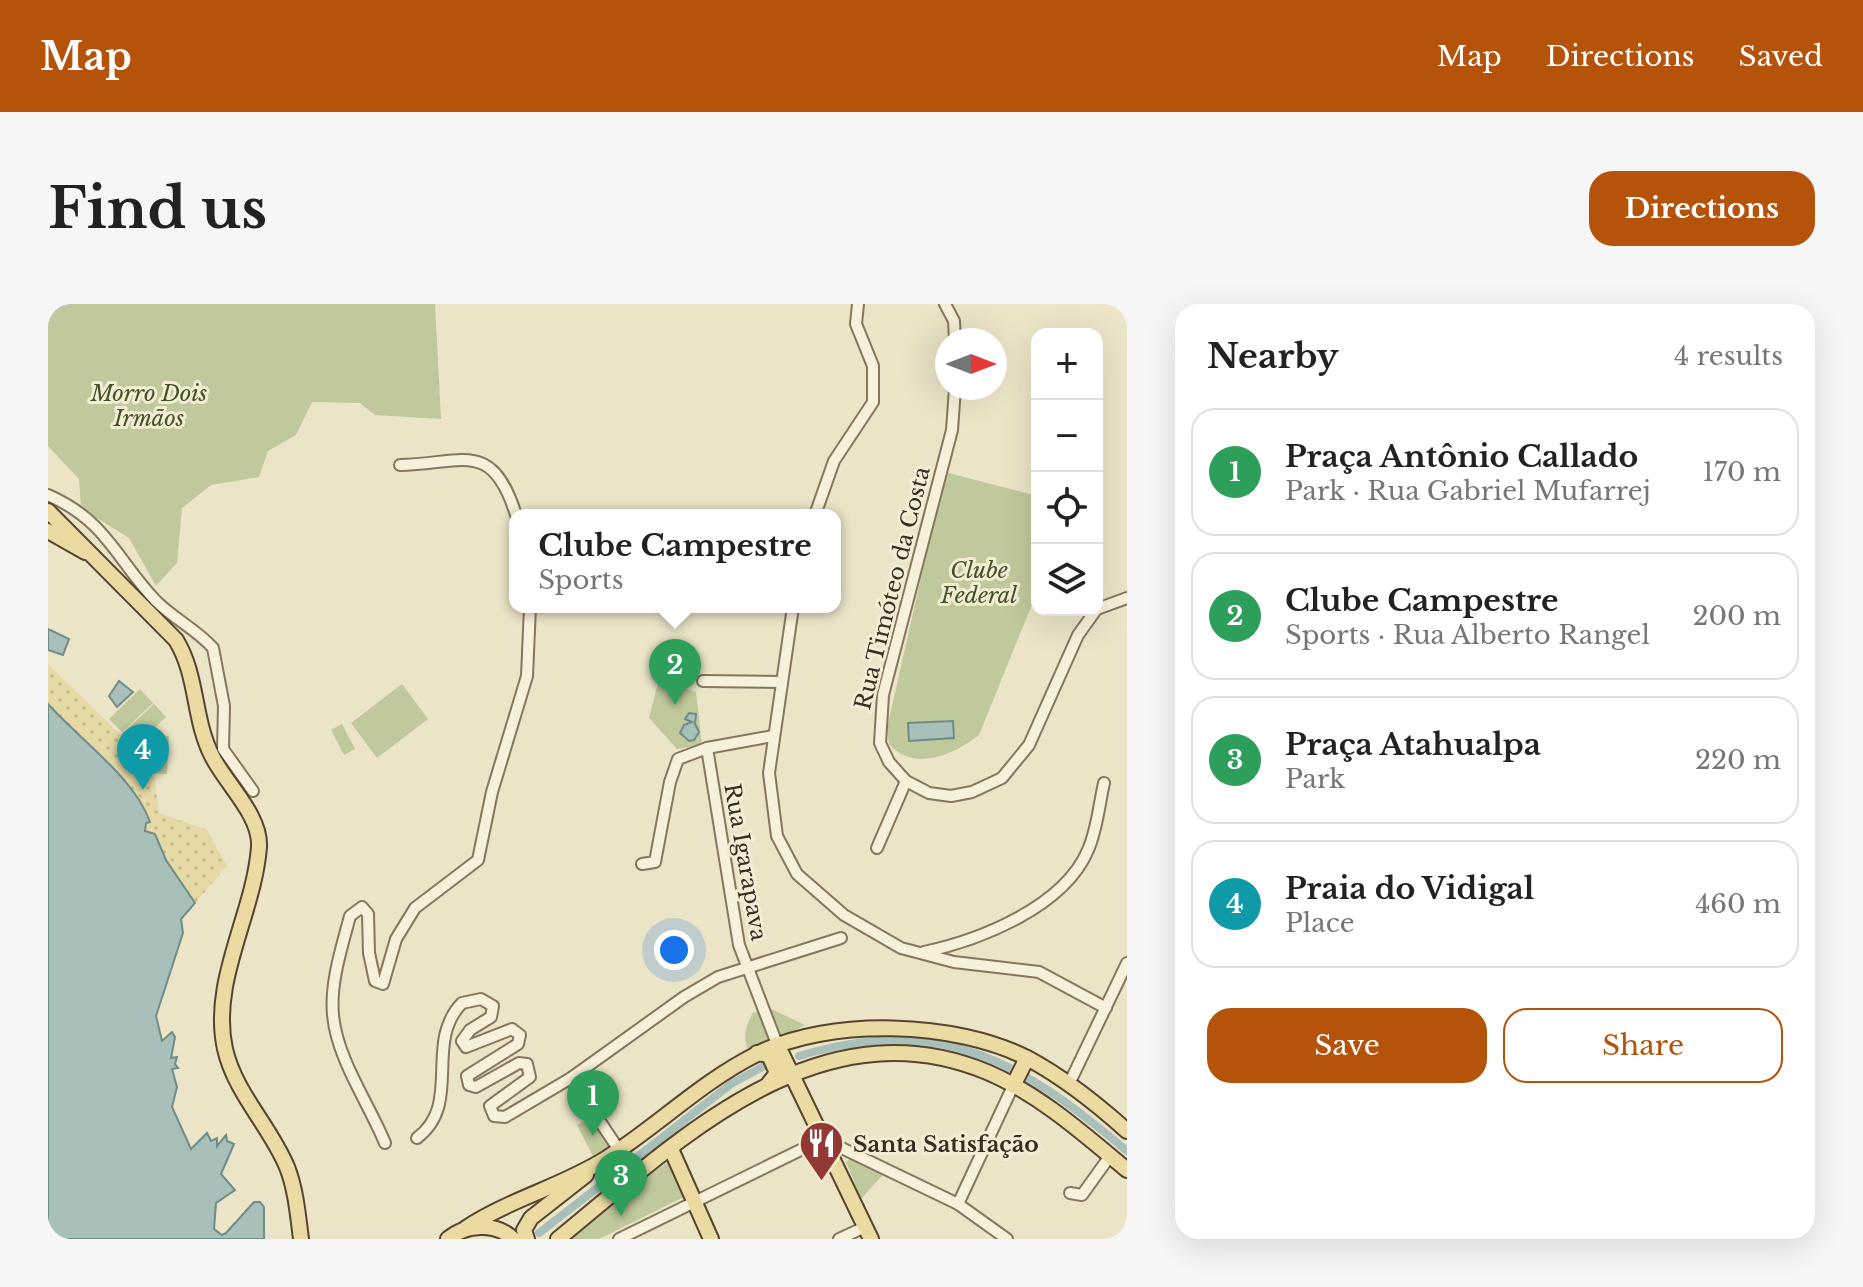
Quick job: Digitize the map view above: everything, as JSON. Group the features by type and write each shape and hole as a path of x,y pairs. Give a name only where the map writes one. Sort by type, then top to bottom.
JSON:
{"main road":[{"path":"48,511 102,562 184,652 209,749 257,832 257,858 226,988 221,1024 225,1051 235,1079 287,1168 301,1239"},
{"path":"48,531 102,562"},
{"path":"527,1239 524,1230 531,1218 710,1079 777,1044 833,1032 902,1027 945,1034 1027,1058 1069,1084 1127,1131"},
{"path":"777,1044 868,1233"},
{"path":"757,1053 769,1055 776,1066 777,1073 769,1083"},
{"path":"560,1238 738,1099 791,1074 857,1056 913,1055 960,1063 1013,1086 1127,1170"},
{"path":"1013,1086 1027,1058"},
{"path":"769,1083 801,1095"},
{"path":"671,1149 711,1239"},
{"path":"448,1239 523,1197 605,1160"},
{"path":"297,1209 315,1239"},
{"path":"466,1228 492,1228 513,1239"}],"street":[{"path":"817,509 834,461 873,402 873,366 856,324 858,304"},
{"path":"945,304 954,328"},
{"name":"Rua Timóteo da Costa","path":"906,781 889,762 880,743 883,695 952,430 954,400"},
{"path":"400,465 472,458 487,465 509,493 514,509"},
{"path":"48,495 69,504 98,527 155,600 213,648 224,706 223,749 253,791"},
{"path":"1103,607 1127,598"},
{"path":"385,1143 350,1069 333,1015 334,985 350,916 362,907 366,909 375,981 383,984 396,939 415,908 478,860 492,792 527,676 530,613"},
{"path":"792,613 769,773 773,818 785,855 797,874 844,915 884,939 918,954 982,966 1039,972 1106,1008"},
{"path":"877,848 906,781 929,793 951,796 990,786 1021,759 1078,635 1092,616"},
{"path":"703,681 782,682"},
{"path":"642,864 655,862 670,782 678,759 707,748 773,736"},
{"name":"Rua Igarapava","path":"707,748 728,890 746,967 777,1044"},
{"path":"918,954 986,935 1024,913 1067,879 1089,849 1104,783"},
{"path":"417,1138 440,1110 445,1029 454,1011 470,999 489,1001 493,1011 491,1017 465,1034 463,1045 470,1048 512,1029 520,1038 518,1044 471,1071 467,1076 469,1085 481,1085 519,1063 531,1068 524,1083 490,1106 494,1116 512,1115 571,1078 691,992 746,967 841,938"},
{"path":"1069,1084 1127,963"},
{"path":"571,1078 619,1150"},
{"path":"958,1204 1013,1086"},
{"path":"619,1239 823,1139 958,1204 1007,1239"},
{"path":"1070,1193 1082,1195 1110,1156"},
{"path":"839,1239 868,1233"}],"green space":[{"name":"Morro Dois Irmãos","path":"48,304 435,304 441,419 375,415 360,403 312,402 296,435 268,451 259,477 211,485 182,508 177,563 156,586 129,538 81,508 79,479 48,446"},
{"name":"Clube Federal","path":"945,472 1031,494 1031,607 979,735 947,754 922,759 899,753 889,744 887,728"},
{"path":"659,679 696,692 702,745 677,749 649,718"},
{"path":"402,684 428,719 377,758 351,723"},
{"path":"140,689 153,703 122,732 109,719"},
{"path":"154,704 166,717 136,746 123,733"},
{"path":"342,724 355,749 344,755 331,730"},
{"path":"154,735 169,736 167,774 152,773"},
{"path":"769,1008 805,1025 749,1053 745,1037 748,1023 753,1013"},
{"path":"593,1116 609,1147 593,1156 577,1125"},
{"path":"851,1157 887,1170 861,1199 846,1162"},
{"path":"669,1161 684,1197 599,1239 568,1239 569,1234"}],"sand":[{"path":"48,664 137,751 154,778 159,813 207,830 227,866 195,903 166,860 155,834 145,831 143,814 136,797 124,780 48,704"}],"water":[{"path":"48,629 69,639 63,655 48,650"},
{"path":"119,681 133,692 117,707 109,696"},
{"path":"48,704 132,790 150,822 146,823 145,831 155,834 166,860 195,903 181,919 183,933 156,1016 162,1041 172,1032 175,1037 171,1058 177,1057 175,1064 178,1068 172,1069 177,1087 172,1107 191,1149 207,1133 211,1141 217,1138 217,1146 226,1135 227,1141 234,1144 221,1174 235,1190 216,1203 214,1229 222,1235 226,1233 254,1202 260,1202 264,1207 264,1239 48,1239"},
{"path":"689,713 696,714 695,724 699,732 694,740 689,741 680,733 684,725 692,722 685,719"},
{"path":"953,721 954,738 909,741 908,723"}],"waterway":[{"path":"799,1056 849,1044 895,1040 937,1044 976,1054 1014,1070 1051,1092 1127,1151"},
{"path":"539,1233 731,1084 768,1064"}],"place":[{"name":"Clube Campestre","path":"675,705"},
{"name":"Praia do Vidigal","path":"143,790"},
{"name":"Praça Antônio Callado","path":"593,1136"},
{"name":"Santa Satisfação","path":"822,1183"},
{"name":"Praça Atahualpa","path":"621,1216"}]}
